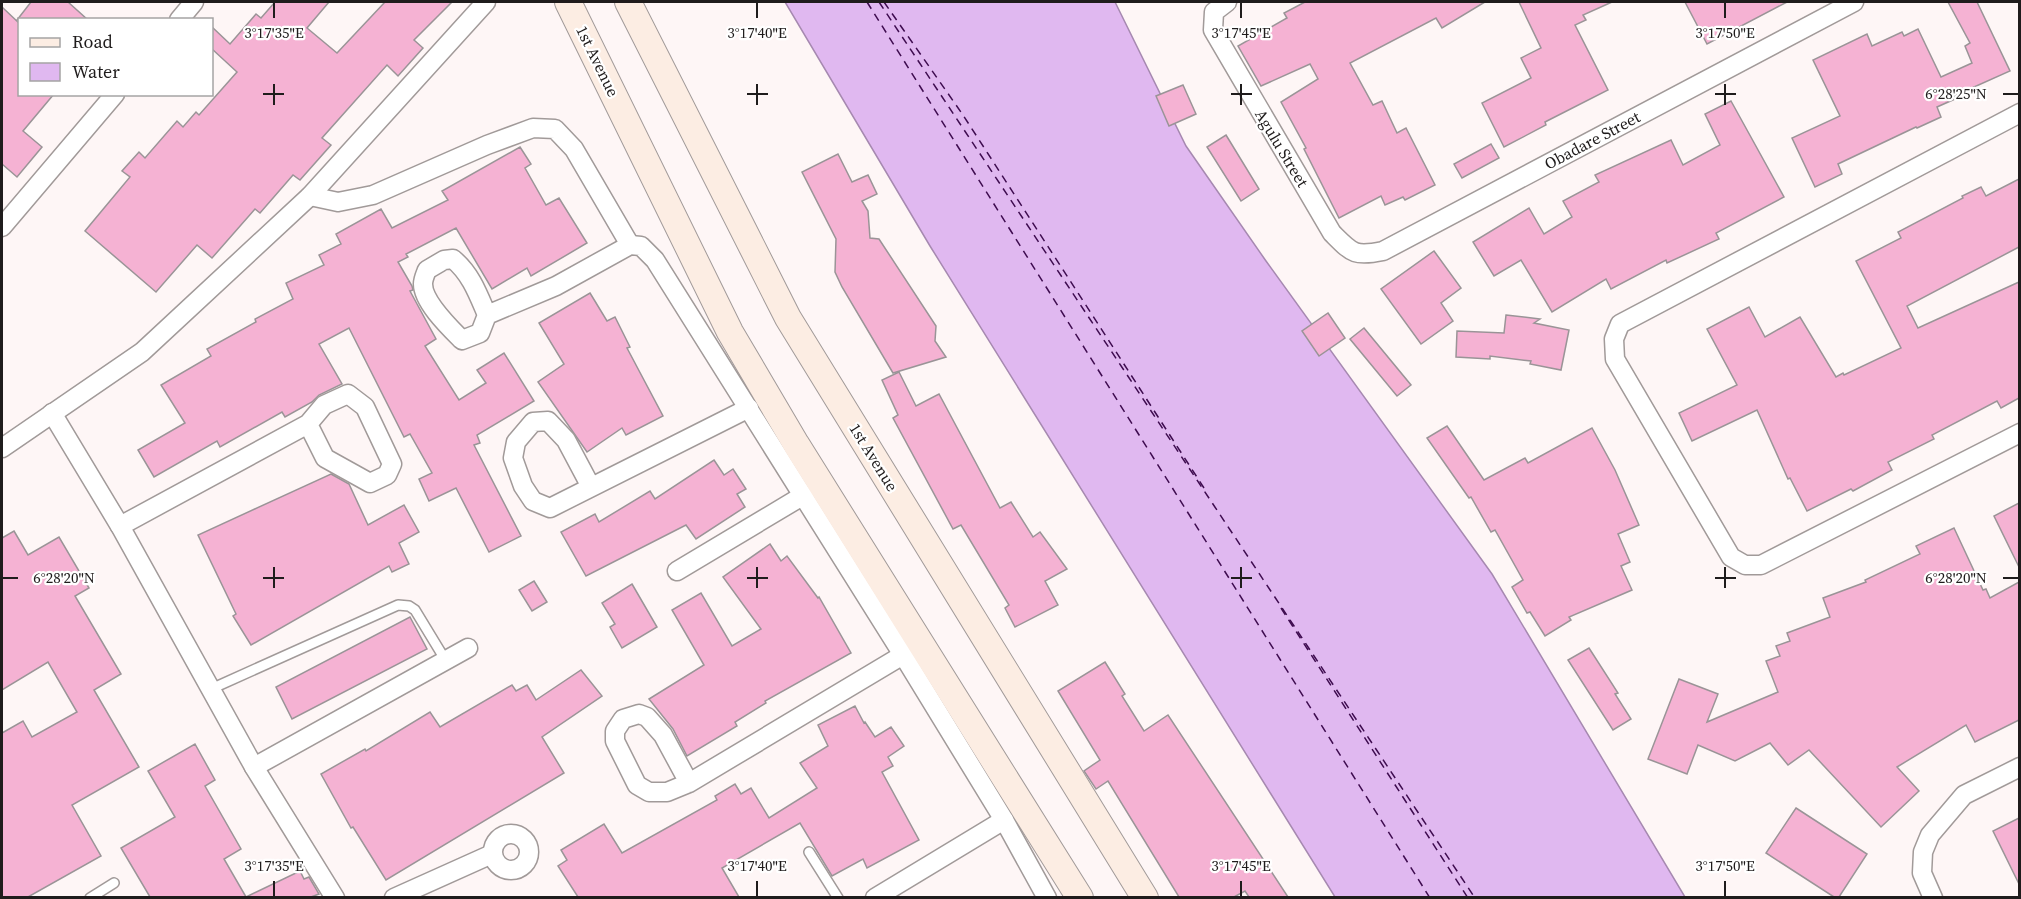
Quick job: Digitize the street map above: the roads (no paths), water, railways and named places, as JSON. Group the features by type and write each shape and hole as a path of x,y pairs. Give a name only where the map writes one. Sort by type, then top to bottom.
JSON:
{"main road":[{"name":"1st Avenue","path":"568,2 730,332 796,444 1080,897"},
{"name":"1st Avenue","path":"628,2 788,318 1145,897"}],"street":[{"path":"181,18 194,2"},
{"path":"2,448 142,352 310,196 486,2"},
{"name":"Agulu Street","path":"1227,2 1214,12 1213,30 1332,233"},
{"name":"Obadare Street","path":"1332,233 1348,248 1362,255 1383,251 1854,2"},
{"path":"2,227 113,96"},
{"path":"2019,113 1620,324 1614,339 1615,359 1731,557 1745,565 1761,565 2019,434"},
{"path":"310,196 338,202 373,195 487,145 533,128 555,129 574,149 630,244"},
{"path":"487,315 556,286 630,244 640,246 655,260 903,655 1004,820 1047,897"},
{"path":"120,526 308,424 324,405 348,394 365,407 392,464 387,475 370,483 325,458 308,424"},
{"path":"591,487 566,440 548,422 533,422 516,442 513,458 523,486 533,501 550,508 748,408"},
{"path":"52,413 120,526 255,767 335,897"},
{"path":"677,571 804,495"},
{"path":"255,767 468,648"},
{"path":"689,783 663,735 647,717 639,714 623,719 615,731 615,741 637,785 649,792 667,792 689,783 903,655"},
{"path":"1933,897 1922,873 1923,852 1930,835 1964,795 2019,767"},
{"path":"875,897 1004,820"},
{"path":"394,897 492,854"}],"lane":[{"path":"211,689 398,605 416,610 446,661"},
{"path":"808,852 838,897"},
{"path":"90,897 114,883"}],"water":[{"path":"785,2 1115,2 1186,146 1266,261 1492,574 1685,897 1335,897 930,246"}]}
